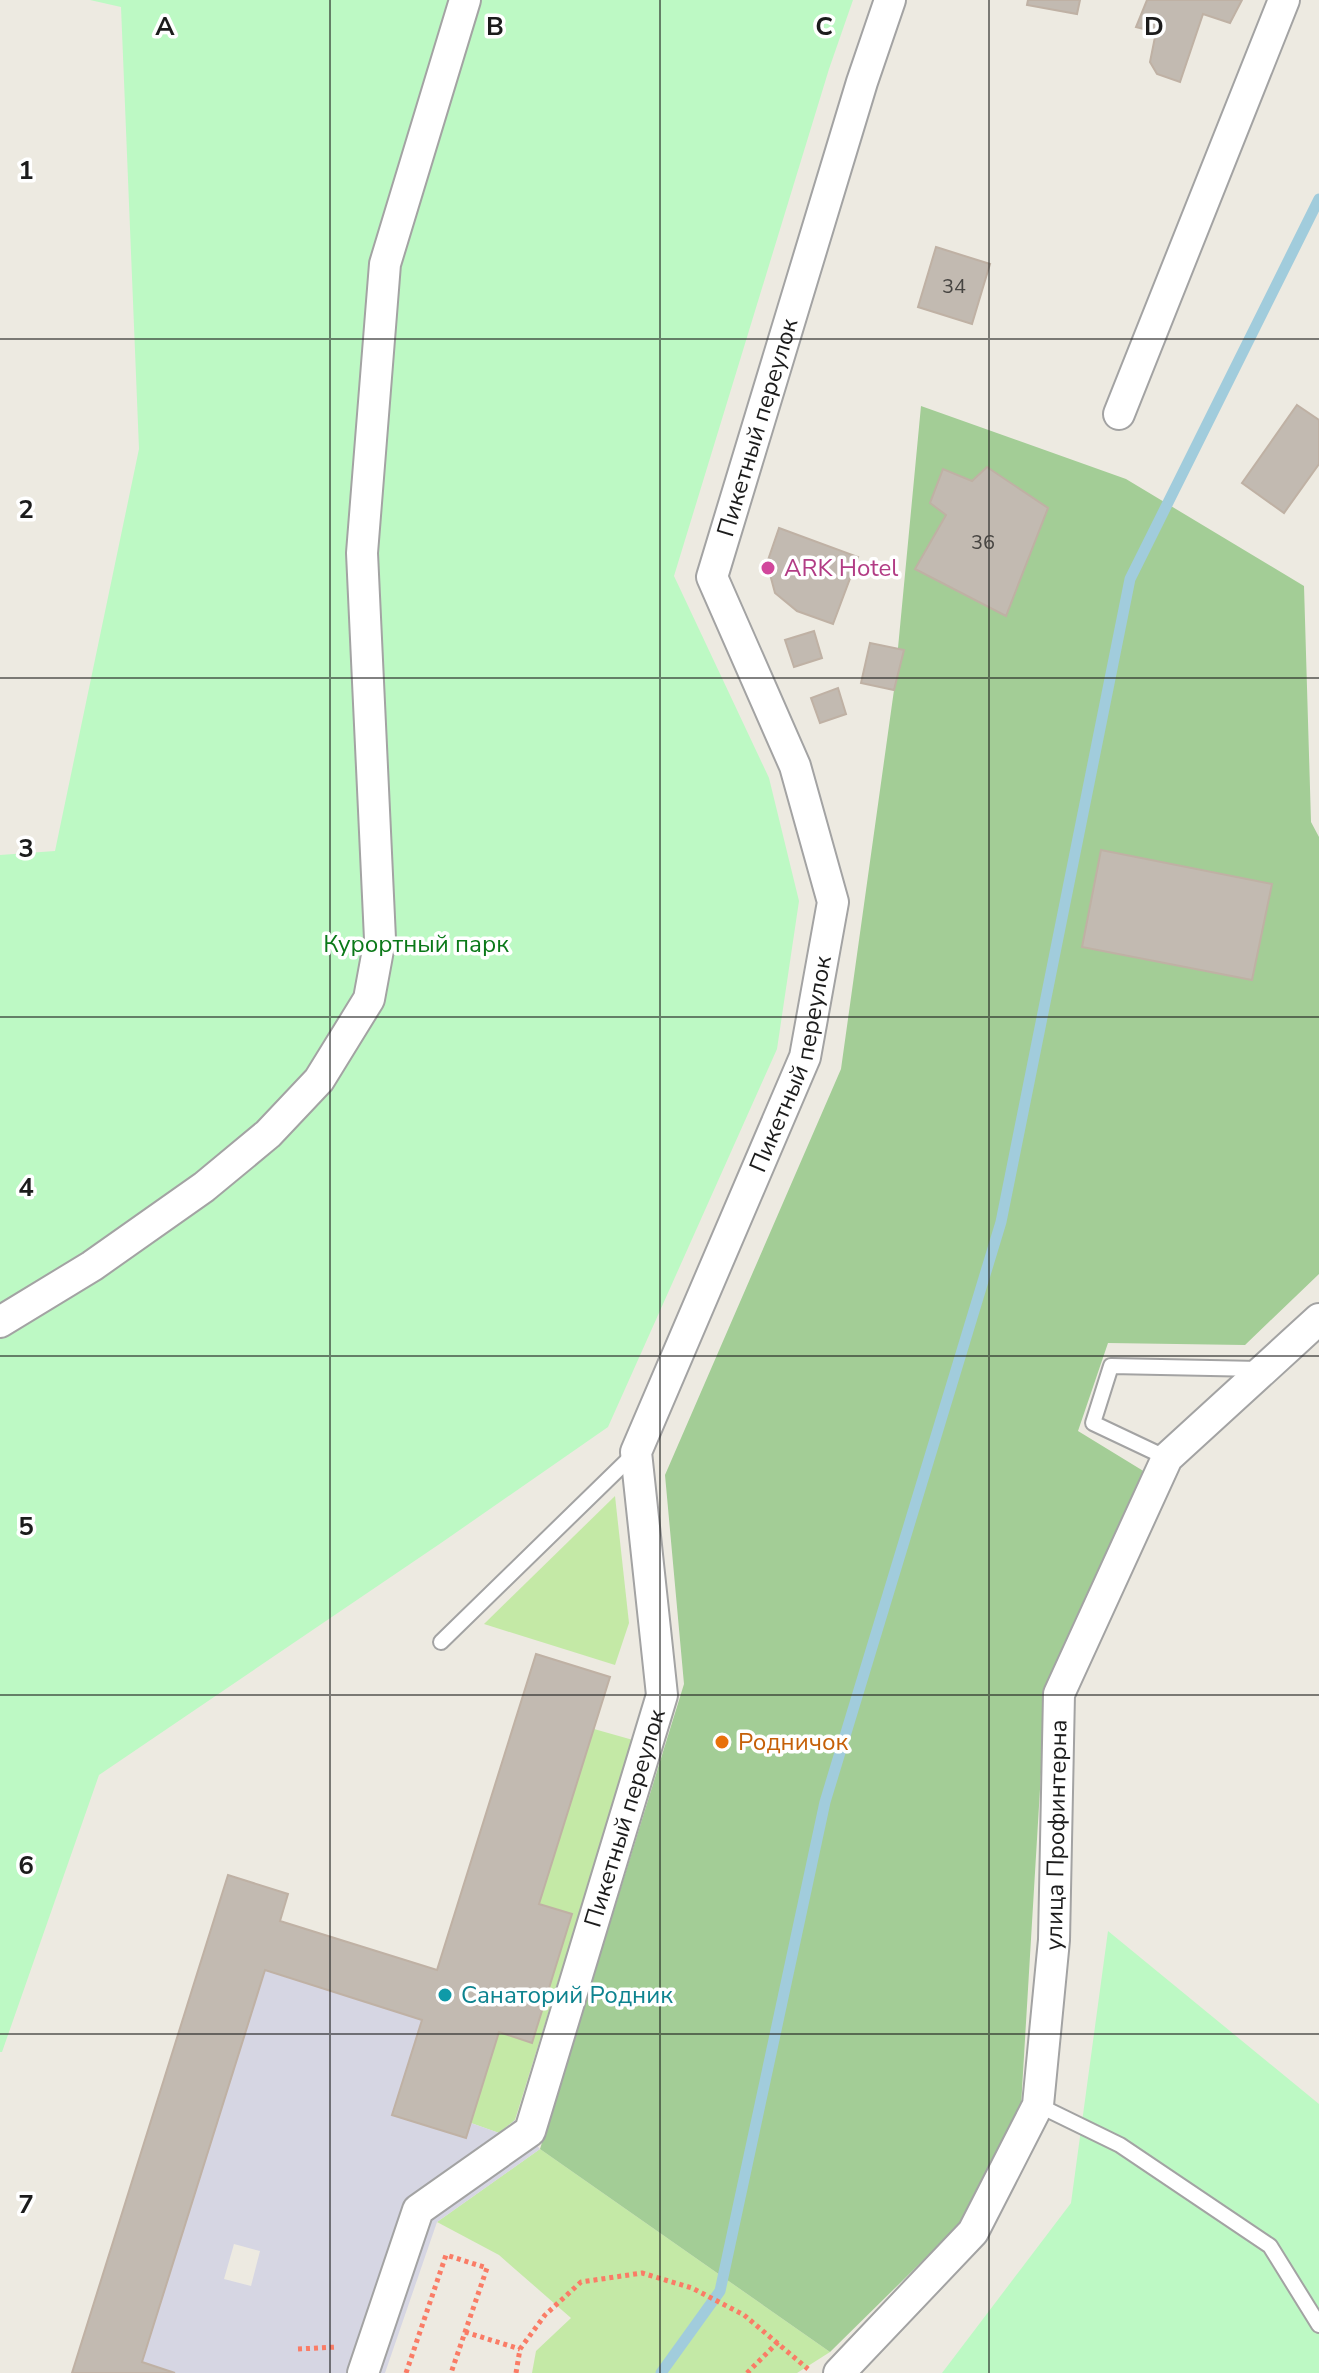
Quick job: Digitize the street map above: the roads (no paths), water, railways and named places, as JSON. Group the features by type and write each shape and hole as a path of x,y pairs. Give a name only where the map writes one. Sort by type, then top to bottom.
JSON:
{"street":[{"path":"0,1322 105,1257 204,1187 268,1134 319,1080 369,999 380,939 362,553 385,264 465,0"},
{"name":"Пикетный переулок","path":"363,2373 418,2210 530,2131 662,1695 636,1452 805,1057 833,902 795,766 712,577 862,82 890,0"},
{"path":"1119,414 1284,0"},
{"name":"улица Профинтерна","path":"839,2373 973,2232 1038,2105 1054,1940 1059,1694 1167,1458 1319,1319"}],"lane":[{"path":"1167,1458 1093,1423 1111,1366 1265,1369"},
{"path":"441,1642 636,1452"},
{"path":"1038,2105 1120,2145 1270,2246 1319,2325"}],"waterway":[{"path":"661,2373 720,2291 825,1802 1001,1222 1130,579 1319,199"}],"place":[{"name":"ARK Hotel","path":"768,568"},
{"name":"Родничок","path":"722,1742"},
{"name":"Санаторий Родник","path":"445,1995"}],"park label":[{"name":"Курортный парк","path":"416,944"}]}
